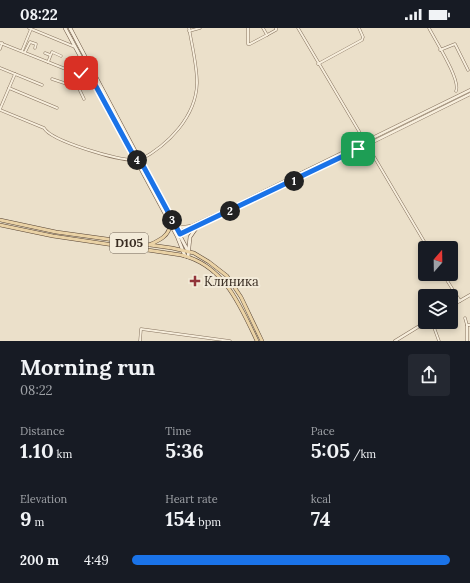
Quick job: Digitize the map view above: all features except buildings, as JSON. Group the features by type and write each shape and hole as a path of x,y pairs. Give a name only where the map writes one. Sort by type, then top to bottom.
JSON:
{"main road":[{"path":"65,28 170,224 188,251"},
{"path":"70,28 177,228 186,256"},
{"name":"D105","path":"0,220 56,232 188,251 209,262 227,276 241,297 262,341"},
{"path":"146,245 166,234 170,224"},
{"name":"D105","path":"0,225 53,236 186,256 205,265 223,279 238,300 257,341"},
{"path":"186,256 191,234 197,227"}],"street":[{"path":"24,52 30,28 74,47"},
{"path":"15,74 0,109 44,128 48,134 68,142 114,158 140,160 164,144 179,129 192,102 196,92 197,78 189,29 200,28"},
{"path":"248,28 248,44 253,44 276,30 276,28"},
{"path":"263,28 267,35"},
{"path":"298,28 363,141 424,241"},
{"path":"318,64 362,40 363,37 358,28"},
{"path":"429,28 458,86 456,91"},
{"path":"24,52 30,42 36,44 35,48"},
{"path":"0,49 1,43 68,70 81,73 92,79"},
{"path":"440,50 455,44 468,70"},
{"path":"45,53 50,55 52,52 61,56"},
{"path":"78,54 82,52"},
{"path":"48,62 50,55"},
{"path":"0,68 42,85"},
{"path":"52,79 70,85 71,80 81,73"},
{"path":"74,78 84,99"},
{"path":"9,88 57,108"},
{"path":"177,228 191,226 215,215 363,141 470,90"},
{"path":"178,235 470,94"},
{"path":"447,281 460,301 470,295"},
{"path":"465,318 468,325 467,341"},
{"path":"397,340 418,327"},
{"path":"140,341 142,329 230,341"},
{"path":"435,329 439,341"}],"place":[{"name":"Клиника","path":"195,281"}],"route":[{"path":"81,73 87,78 92,79 136,160 140,160 180,234 268,194 358,149"}]}
